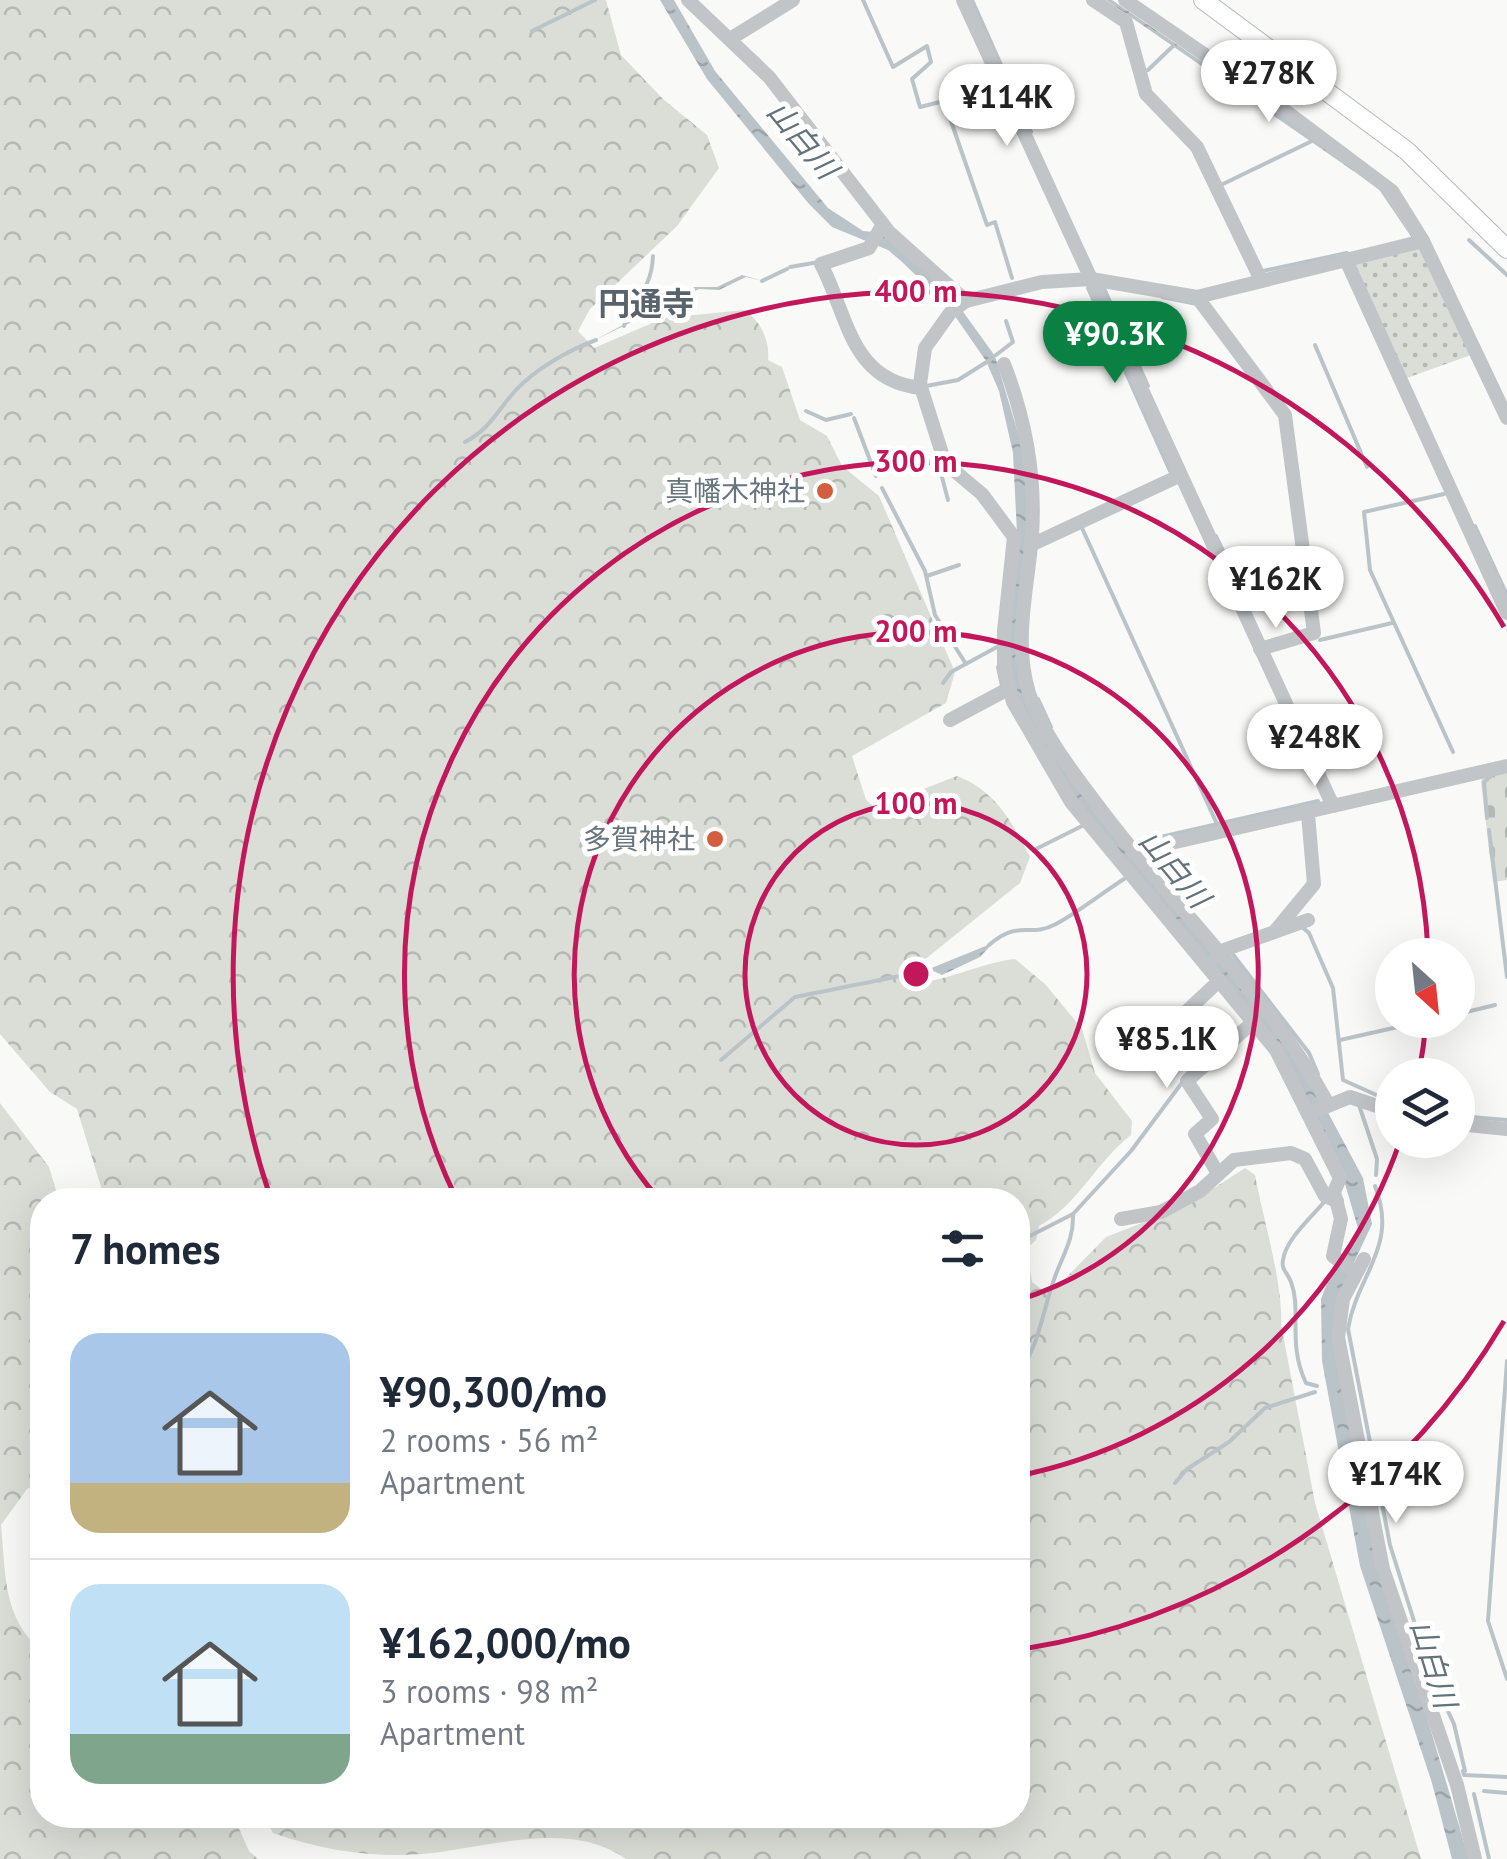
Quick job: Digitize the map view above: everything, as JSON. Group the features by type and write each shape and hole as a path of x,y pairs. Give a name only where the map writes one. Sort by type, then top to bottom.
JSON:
{"main road":[{"path":"1203,0 1408,151 1507,249"}],"street":[{"path":"688,0 769,77 883,224 952,292 960,306"},
{"path":"730,39 793,0"},
{"path":"963,0 1333,806"},
{"path":"1093,0 1126,22 1146,94 1197,147 1260,278"},
{"path":"1125,0 1372,172 1392,191 1423,242 1507,418"},
{"path":"883,224 869,248 821,264 854,348 882,374 921,388"},
{"path":"1356,1273 1333,1256 1340,1219 1340,1178 1276,1050 1071,802 1042,757 1008,690 1004,631 1014,536 982,494 945,463 921,388 925,348 960,306 1042,282 1091,279 1197,297 1260,278 1423,242"},
{"path":"1346,260 1507,613"},
{"path":"1197,297 1280,405 1292,443 1314,633 1260,649"},
{"path":"1004,364 1028,451 1031,545 1022,644 1030,696 1058,750 1132,852 1221,951 1292,1042 1327,1102"},
{"path":"1031,545 1179,476"},
{"path":"950,720 1008,690"},
{"path":"1132,852 1507,766"},
{"path":"1276,930 1314,884 1308,814"},
{"path":"1209,965 1221,951 1308,920"},
{"path":"1156,1040 1220,980"},
{"path":"1217,1172 1195,1134 1212,1119 1186,1082 1252,1024"},
{"path":"1308,1114 1327,1102 1350,1097 1375,1105"},
{"path":"1475,1126 1507,1129"},
{"path":"1121,1219 1161,1212 1200,1191 1234,1160 1299,1154 1325,1196 1337,1201"},
{"path":"1364,1259 1343,1299 1338,1337 1383,1569 1457,1785 1475,1859"}],"green space":[{"path":"0,0 606,0 621,55 663,99 707,135 719,168 677,226 590,309 578,331 594,348 664,318 745,310 763,332 768,360 782,367 800,420 827,436 842,466 879,496 955,672 946,703 852,756 866,800 875,808 957,776 992,799 1030,857 1020,883 923,961 930,981 1015,959 1046,985 1082,1029 1095,1073 1132,1121 1131,1135 1065,1207 1039,1226 1036,1240 1030,1245 1030,1188 101,1188 77,1109 50,1092 0,1034"},
{"path":"1422,248 1471,355 1404,379 1354,261"},
{"path":"1507,771 1507,880 1493,882 1481,782 1483,776"},
{"path":"0,1103 49,1167 55,1188 30,1188 30,1488 1,1525 8,1594 19,1624 30,1639 30,1828 239,1828 249,1851 258,1859 0,1859"},
{"path":"1245,1168 1255,1175 1276,1270 1281,1324 1315,1503 1421,1859 626,1859 601,1846 574,1839 546,1838 384,1855 336,1850 273,1833 270,1828 1030,1828 1030,1271 1032,1282 1044,1291 1055,1289 1106,1237 1188,1205"}],"water":[{"path":"660,0 674,0 715,71 828,208 863,231 884,233 951,295 995,356 1023,450 1027,506 1025,693 1194,931 1301,1062 1363,1178 1372,1224 1337,1299 1366,1512 1469,1859 1452,1859 1432,1783 1360,1566 1322,1361 1321,1299 1333,1267 1354,1244 1358,1228 1342,1174 1282,1052 1073,796 1022,710 1007,661 1018,553 1013,453 999,391 986,361 948,306 901,261 888,250 832,227 809,204 707,79"},
{"path":"1106,0 1112,0 1321,143 1385,193 1425,257 1378,188"},
{"path":"742,275 763,281 746,277 719,290 699,289 593,341 694,287 717,287"},
{"path":"993,943 980,957 942,975 929,969"}],"waterway":[{"path":"532,31 595,0"},
{"path":"863,0 893,67 927,46 931,62 912,79 920,107 944,101 987,225 995,222 1012,278"},
{"path":"972,0 1031,132"},
{"path":"1148,70 1173,46"},
{"path":"1223,184 1312,141"},
{"path":"1469,240 1507,275"},
{"path":"1263,271 1347,253"},
{"path":"624,326 631,307 645,288 653,256"},
{"path":"790,267 819,262"},
{"path":"762,281 787,269"},
{"path":"1103,286 1148,386"},
{"path":"1088,288 1170,471"},
{"path":"1162,297 1197,304"},
{"path":"636,300 644,312"},
{"path":"996,355 1013,342 1006,321"},
{"path":"465,442 487,425 532,375 596,340"},
{"path":"1315,345 1367,467"},
{"path":"926,386 958,380 990,360"},
{"path":"806,411 826,420 851,414"},
{"path":"854,418 876,476"},
{"path":"938,462 948,500"},
{"path":"882,488 925,571 935,615 966,664"},
{"path":"1444,494 1364,512 1370,570 1453,752"},
{"path":"1475,526 1507,595"},
{"path":"1082,528 1217,824"},
{"path":"1216,536 1227,559"},
{"path":"927,576 959,565"},
{"path":"1320,640 1392,623"},
{"path":"943,683 951,672 997,647"},
{"path":"998,667 1002,686"},
{"path":"1038,699 1051,727"},
{"path":"1487,818 1484,782 1491,776"},
{"name":"山白川","path":"1134,843 1318,801"},
{"path":"1036,849 1082,826"},
{"path":"1489,830 1507,977"},
{"path":"989,945 1009,932 1056,924 1124,879"},
{"path":"1302,927 1309,933 1333,988 1343,1080 1375,1094"},
{"path":"1231,952 1309,1053 1318,1074"},
{"path":"721,1060 795,997 930,970"},
{"path":"1475,1010 1495,1005"},
{"path":"1340,1040 1375,1032"},
{"path":"1030,1236 1073,1214 1131,1151 1184,1080"},
{"path":"1359,1105 1377,1159 1376,1175"},
{"path":"1475,1117 1507,1120"},
{"name":"山白川","path":"1375,1186 1381,1207 1379,1244 1348,1329 1390,1545 1431,1675 1454,1724 1465,1771"},
{"path":"1317,1386 1306,1383 1300,1368 1294,1293 1283,1263 1294,1237 1324,1202"},
{"path":"1030,1353 1068,1245 1073,1214"},
{"path":"1507,1361 1488,1621 1507,1679"},
{"path":"1175,1483 1187,1469 1229,1442 1265,1408 1315,1392"},
{"path":"1463,1771 1464,1775 1507,1777"},
{"path":"1484,1791 1507,1793"},
{"path":"1474,1794 1489,1859"}],"place":[{"name":"真幡木神社","path":"825,491"},
{"name":"多賀神社","path":"715,839"}],"district":[{"name":"円通寺","path":"646,304"}]}
